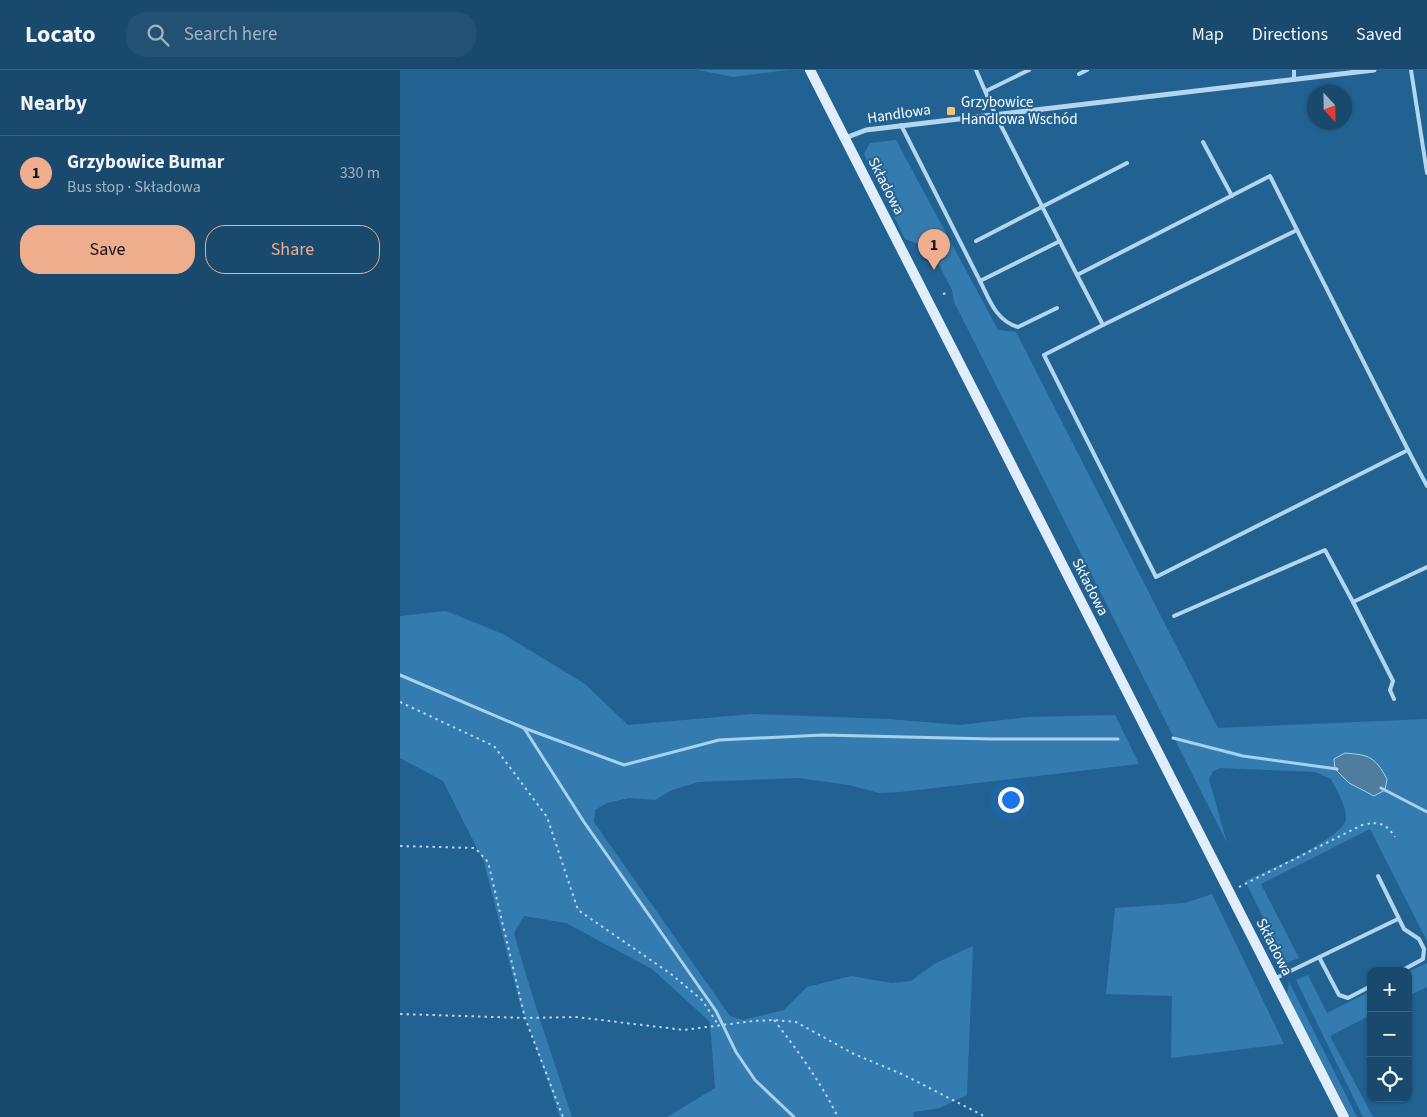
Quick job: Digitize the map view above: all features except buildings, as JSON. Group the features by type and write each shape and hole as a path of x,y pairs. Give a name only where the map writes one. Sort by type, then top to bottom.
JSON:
{"main road":[{"name":"Składowa","path":"810,70 1344,1117"}],"street":[{"name":"Handlowa","path":"844,138 866,130 1374,70"}],"lane":[{"path":"976,70 995,114 1103,325"},
{"path":"1016,70 1018,75"},
{"path":"986,91 1029,70"},
{"path":"1079,74 1087,70"},
{"path":"1294,70 1294,80"},
{"path":"1412,70 1427,172"},
{"path":"901,126 998,315 1008,324 1018,327 1056,308"},
{"path":"1203,142 1232,196"},
{"path":"976,241 1127,163"},
{"path":"1077,275 1270,176 1427,486"},
{"path":"1297,230 1044,355 1156,577 1408,450"},
{"path":"980,281 1060,241"},
{"path":"1174,616 1325,550 1393,681 1390,690 1394,699"},
{"path":"1353,602 1427,567"},
{"path":"1378,876 1398,919 1408,934 1419,940 1424,950 1423,959 1408,967"},
{"path":"1274,979 1398,919"},
{"path":"1319,957 1339,995 1348,998 1367,988"}],"path":[{"path":"923,254 929,252"},
{"path":"400,702 494,746 547,817 578,910 671,974 702,1000 718,1026"},
{"path":"1229,892 1362,825 1374,822 1382,823 1395,837"},
{"path":"400,846 475,848 488,862 525,1018 563,1117"},
{"path":"400,1014 525,1018 576,1017 684,1030 774,1020 796,1022 854,1054 904,1075 986,1117"},
{"path":"774,1020 800,1052 825,1090 838,1117"}],"shaded area":[{"path":"698,70 788,70 733,77"},
{"path":"896,140 998,330 1016,332 1218,728 1427,719 1427,941 1370,829 1261,884 1299,958 1286,963 1245,881 1302,854 1342,827 1346,814 1341,798 1331,779 1315,772 1221,768 1213,771 1209,779 1227,843 954,302 952,290 931,249 905,239 864,154 870,143"},
{"path":"446,611 503,634 585,684 628,725 752,714 888,719 960,725 1028,717 1115,715 1139,764 879,793 849,785 798,778 698,782 672,790 655,800 629,798 607,803 595,810 594,822 730,1016 743,1020 784,1010 807,987 851,976 892,983 911,981 936,963 973,946 967,1095 940,1108 914,1112 913,1117 667,1117 715,1088 710,1022 652,969 566,923 524,916 514,933 572,1117 560,1117 521,1008 484,862 443,781 400,758 400,616"},
{"path":"1345,753 1366,756 1375,762 1387,779 1385,790 1374,796 1349,783 1335,769 1334,759"},
{"path":"1212,894 1284,1044 1171,1058 1172,996 1106,994 1115,908 1185,903"},
{"path":"1427,963 1427,987 1412,994 1412,970"},
{"path":"1308,975 1327,1013 1367,993 1367,1017 1330,1036 1373,1117 1363,1117 1296,980"},
{"path":"1289,982 1357,1117 1350,1117 1287,994"}],"waterway":[{"path":"400,675 524,728 584,822 716,1011 736,1052 755,1080 794,1117"},
{"path":"524,728 624,765 719,740 823,735 991,739 1118,739"},
{"path":"1173,738 1243,756 1337,769"},
{"path":"1381,788 1427,812"}],"place":[{"name":"Grzybowice Handlowa Wschód","path":"951,111"},
{"name":"Grzybowice Bumar","path":"934,270"}]}
